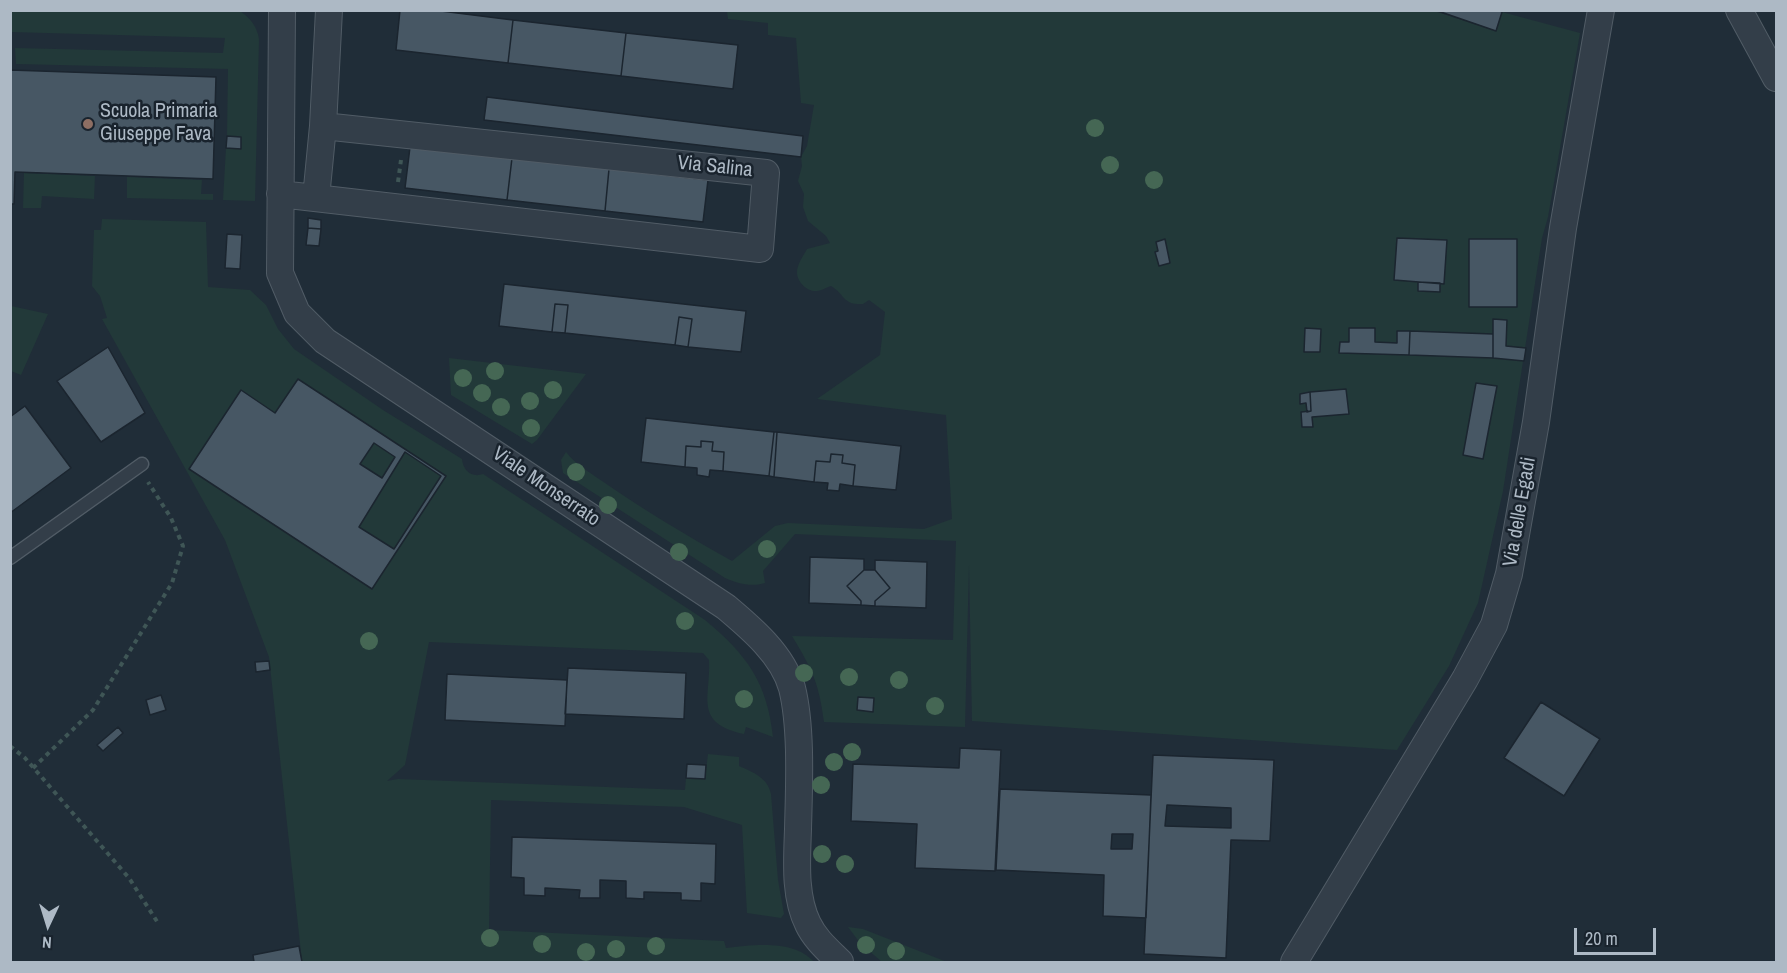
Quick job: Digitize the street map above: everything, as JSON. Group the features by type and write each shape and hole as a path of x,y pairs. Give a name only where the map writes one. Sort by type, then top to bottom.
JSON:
{"street":[{"name":"Viale Monserrato","path":"282,10 280,273 297,313 325,341 726,608 750,627 778,660 791,686 797,723 799,786 797,863 801,903 814,936 840,963"},
{"path":"316,198 323,126 329,10"},
{"name":"Via delle Egadi","path":"1294,963 1465,680 1494,625 1509,574 1536,422 1563,228 1601,10"},
{"path":"1739,10 1776,78"},
{"name":"Via Salina","path":"280,194 760,249 766,173 323,126"}],"lane":[{"path":"10,558 140,466"}],"path":[{"path":"396,207 403,135"},
{"path":"33,768 93,710 172,583 183,546 171,518 140,466"},
{"path":"10,746 25,758 129,878 158,924"}],"green space":[{"path":"1431,10 1496,31 1502,12 1580,33 1548,217 1542,238 1503,491 1478,603 1449,666 1397,750 972,721 969,565 965,727 824,722 814,677 792,636 953,640 956,541 795,534 763,571 765,583 745,584 725,578 563,473 561,460 566,452 582,468 732,561 775,526 788,523 924,529 952,519 946,415 817,399 880,355 885,312 869,300 863,304 851,303 831,286 819,291 810,290 803,286 799,279 798,266 807,249 830,243 826,236 808,221 803,207 804,194 798,181 802,166 801,157 807,146 814,105 801,103 796,38 768,35 768,23 728,19 727,11"},
{"path":"11,11 240,11 244,14 255,26 259,39 255,201 223,200 226,148 240,149 241,138 227,136 228,69 16,64 15,48 223,53 225,38 11,32"},
{"path":"24,173 95,176 94,199 42,196 41,208 23,208"},
{"path":"127,177 202,180 201,194 213,194 213,200 127,198"},
{"path":"102,219 206,222 208,287 250,290 266,305 278,329 294,349 383,410 462,459 464,467 472,474 483,474 705,620 743,658 760,685 766,700 773,737 746,727 744,734 728,729 717,723 711,716 708,707 709,660 703,653 429,642 405,765 387,781 398,779 685,790 686,778 705,779 708,754 739,757 739,766 763,780 771,794 778,880 784,914 781,918 747,913 742,825 684,807 491,800 489,930 724,941 726,948 773,945 796,950 814,962 302,962 269,657 225,540 102,319 107,318 100,296 92,286 94,230 101,230"},
{"path":"11,306 48,314 21,375 11,371"},
{"path":"449,358 586,374 532,444 451,395"},
{"path":"848,927 863,929 947,962 882,962 860,943"}],"building":[{"path":"400,10 433,10 513,20 508,63 396,50"},
{"path":"1435,10 1498,10 1502,12 1496,31"},
{"path":"513,20 626,33 621,76 508,63"},
{"path":"626,33 738,45 733,89 621,76"},
{"path":"10,70 216,77 213,179 15,172 14,204 10,204"},
{"path":"487,97 803,136 801,157 484,120"},
{"path":"227,136 241,137 241,149 226,148"},
{"path":"410,147 512,158 507,200 405,188"},
{"path":"512,158 609,169 605,211 507,200"},
{"path":"609,169 708,180 703,222 605,211"},
{"path":"308,218 321,220 321,229 308,228"},
{"path":"308,228 321,229 319,246 306,245"},
{"path":"227,234 242,235 240,269 225,268"},
{"path":"1397,238 1447,240 1444,284 1394,280"},
{"path":"1165,239 1170,263 1159,266 1155,252 1158,251 1156,242"},
{"path":"1469,239 1517,239 1517,307 1469,307"},
{"path":"1418,282 1440,283 1440,292 1418,291"},
{"path":"504,284 746,311 741,352 688,347 692,319 679,317 675,345 565,333 568,305 555,304 552,332 499,326"},
{"path":"555,304 568,305 565,333 552,332"},
{"path":"679,317 692,319 688,347 675,345"},
{"path":"1493,319 1507,320 1506,346 1526,348 1524,361 1493,358"},
{"path":"1305,328 1321,329 1320,352 1304,352"},
{"path":"1349,328 1375,328 1375,342 1397,343 1397,331 1410,331 1409,355 1339,353 1340,342 1349,342"},
{"path":"1410,331 1493,334 1493,358 1409,355"},
{"path":"108,347 145,413 101,442 57,381"},
{"path":"298,379 446,476 372,589 189,469 241,390 275,413","holes":["374,443 395,457 382,478 360,464"]},
{"path":"1476,383 1497,386 1483,459 1463,455"},
{"path":"1346,389 1349,414 1312,417 1313,427 1302,427 1301,412 1311,411 1310,392"},
{"path":"1310,392 1311,411 1307,412 1306,403 1300,404 1300,394"},
{"path":"25,406 71,468 10,513 10,417"},
{"path":"646,418 774,432 769,476 723,471 724,452 712,451 713,442 701,441 701,447 686,446 685,467 641,462"},
{"path":"774,432 777,432 774,477 769,476"},
{"path":"777,432 901,446 896,490 853,486 855,465 842,463 843,455 831,454 830,462 816,461 814,482 774,477"},
{"path":"701,441 713,442 712,451 724,452 723,471 710,470 709,477 697,475 697,468 685,467 686,446 701,447"},
{"path":"405,452 441,476 394,549 359,527"},
{"path":"831,454 843,455 842,463 855,465 853,486 840,484 839,491 827,490 828,483 814,482 816,461 830,462"},
{"path":"810,557 864,559 864,570 847,586 861,601 861,605 809,603"},
{"path":"875,560 927,562 926,608 875,606 875,601 890,588 875,570"},
{"path":"864,570 875,570 890,588 875,601 875,606 861,605 861,601 847,586"},
{"path":"269,661 270,670 256,672 255,662"},
{"path":"568,668 686,673 684,719 565,714"},
{"path":"447,674 567,680 565,726 445,720"},
{"path":"161,695 166,710 150,715 146,700"},
{"path":"858,697 874,698 873,712 857,710"},
{"path":"1541,702 1600,739 1564,796 1504,758"},
{"path":"118,727 123,733 103,751 97,745"},
{"path":"960,748 1001,750 995,871 915,868 917,824 851,821 853,764 959,768"},
{"path":"1153,755 1274,760 1270,841 1231,840 1226,958 1144,954"},
{"path":"687,764 706,765 705,779 686,778"},
{"path":"1000,789 1151,795 1146,918 1103,916 1104,875 996,870"},
{"path":"1167,805 1231,808 1231,828 1165,826"},
{"path":"1112,834 1133,834 1132,849 1111,849"},
{"path":"512,837 716,844 715,884 701,883 701,901 681,900 681,893 644,892 644,899 626,898 626,881 600,880 600,898 579,898 580,890 545,888 545,896 524,895 524,878 511,877"},
{"path":"299,946 302,962 254,962 253,955"}],"place":[{"name":"Scuola Primaria Giuseppe Fava","path":"88,124"}]}
